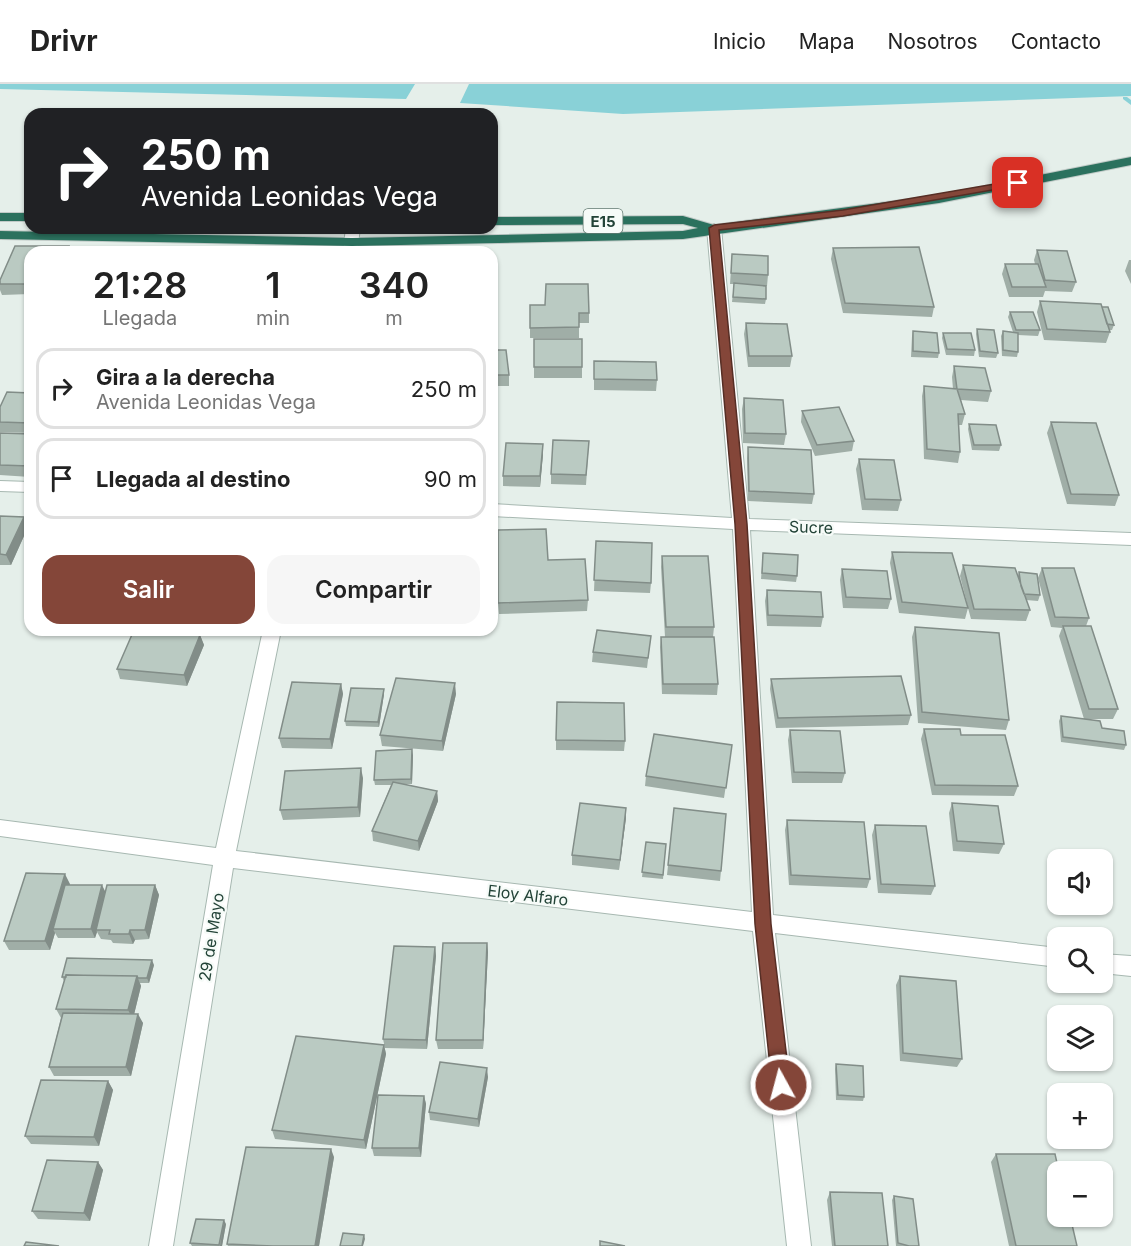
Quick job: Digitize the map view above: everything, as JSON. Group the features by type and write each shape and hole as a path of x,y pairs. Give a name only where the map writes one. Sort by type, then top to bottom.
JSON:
{"highway":[{"name":"E15","path":"379,246 682,235 714,228 822,216 929,200 1130,161"},
{"path":"0,217 24,217"},
{"name":"E15","path":"498,221 683,220 714,228"},
{"name":"E15","path":"0,235 322,246"}],"street":[{"path":"714,228 741,524 763,924 800,1246"},
{"path":"0,486 24,487"},
{"name":"Sucre","path":"498,510 741,524 1131,539"},
{"name":"29 de Mayo","path":"161,1246 224,858 271,636"},
{"name":"Eloy Alfaro","path":"0,828 224,858 1047,957"},
{"path":"1113,964 1131,966"}],"water":[{"path":"0,84 415,84 406,99 0,89"},
{"path":"469,84 1131,84 1131,96 623,114 460,103"}],"building":[{"path":"15,246 24,246 24,284 0,284"},
{"path":"919,247 934,307 845,303 833,248"},
{"path":"1037,250 1067,251 1076,282 1045,280"},
{"path":"732,254 768,256 768,275 731,273"},
{"path":"1005,264 1038,264 1046,287 1012,287"},
{"path":"734,283 766,286 766,299 733,297"},
{"path":"546,284 588,284 589,313 579,313 579,327 530,328 530,305 545,305"},
{"path":"1040,301 1101,304 1110,332 1047,329"},
{"path":"1102,307 1108,307 1114,325 1107,324"},
{"path":"1010,312 1033,312 1040,330 1016,330"},
{"path":"746,323 787,324 792,356 749,356"},
{"path":"977,329 994,330 998,353 980,351"},
{"path":"913,331 937,333 939,353 913,351"},
{"path":"1003,331 1018,333 1018,352 1003,350"},
{"path":"943,333 971,333 975,350 947,349"},
{"path":"534,339 582,339 582,367 534,367"},
{"path":"498,350 506,350 509,375 498,375"},
{"path":"594,361 656,362 657,380 594,379"},
{"path":"954,366 985,368 991,391 957,389"},
{"path":"924,386 957,389 965,414 958,414 960,452 927,449"},
{"path":"7,392 24,393 24,423 0,422 0,407"},
{"path":"744,398 783,400 786,434 745,433"},
{"path":"839,407 854,441 817,445 802,411"},
{"path":"1051,422 1096,423 1119,495 1071,494"},
{"path":"969,424 996,425 1001,445 974,445"},
{"path":"0,433 24,434 24,466 0,465"},
{"path":"553,440 589,441 586,475 551,474"},
{"path":"506,443 543,444 540,476 503,476"},
{"path":"748,447 811,450 814,494 749,491"},
{"path":"859,459 894,460 901,500 865,499"},
{"path":"0,516 24,517 6,555 0,554"},
{"path":"546,529 548,560 585,559 588,600 498,603 498,530"},
{"path":"596,541 652,543 651,583 594,580"},
{"path":"892,552 952,553 968,608 902,602"},
{"path":"763,553 798,555 797,576 762,573"},
{"path":"662,556 708,556 714,627 666,627"},
{"path":"963,565 1015,568 1030,610 974,609"},
{"path":"1042,568 1074,568 1089,618 1055,617"},
{"path":"842,569 887,571 891,599 846,597"},
{"path":"1019,572 1037,574 1040,595 1024,594"},
{"path":"767,590 821,592 823,617 768,615"},
{"path":"1063,626 1091,626 1118,709 1089,709"},
{"path":"915,627 999,633 1009,720 922,712"},
{"path":"597,630 651,636 648,658 593,652"},
{"path":"131,636 200,636 184,675 117,669"},
{"path":"661,637 714,637 718,684 663,684"},
{"path":"901,676 911,715 778,718 771,679"},
{"path":"396,678 455,683 442,741 380,735"},
{"path":"292,682 341,684 330,739 279,738"},
{"path":"351,688 384,689 378,722 345,721"},
{"path":"557,702 624,703 625,741 556,740"},
{"path":"1061,716 1100,721 1102,728 1124,731 1126,745 1063,737"},
{"path":"924,729 960,729 961,735 1005,735 1018,786 935,785"},
{"path":"790,730 840,731 845,773 794,772"},
{"path":"654,734 732,745 726,788 646,776"},
{"path":"412,749 411,779 374,780 376,751"},
{"path":"361,768 358,807 280,810 285,771"},
{"path":"393,782 437,791 418,841 372,831"},
{"path":"580,803 626,808 620,860 572,855"},
{"path":"952,803 998,806 1004,844 957,841"},
{"path":"674,808 726,814 721,871 668,865"},
{"path":"787,820 864,822 870,879 791,875"},
{"path":"875,825 926,826 935,886 881,884"},
{"path":"646,842 666,844 663,875 642,872"},
{"path":"26,873 65,874 45,941 4,941"},
{"path":"65,885 102,885 91,929 53,929"},
{"path":"107,885 155,885 145,930 130,930 129,934 109,934 110,930 96,930"},
{"path":"443,943 487,943 483,1040 436,1040"},
{"path":"394,946 435,947 426,1040 383,1039"},
{"path":"67,958 152,960 147,978 66,975 62,977"},
{"path":"66,975 137,976 128,1010 56,1009"},
{"path":"900,976 956,981 962,1059 903,1053"},
{"path":"63,1013 138,1014 126,1067 49,1067"},
{"path":"296,1036 384,1045 364,1140 272,1130"},
{"path":"440,1062 487,1068 478,1119 429,1112"},
{"path":"836,1064 863,1066 864,1097 838,1095"},
{"path":"41,1080 108,1081 94,1137 25,1136"},
{"path":"378,1095 424,1096 419,1148 372,1148"},
{"path":"246,1147 331,1149 315,1246 227,1244"},
{"path":"996,1154 1055,1154 1057,1161 1047,1161 1047,1227 1073,1227 1077,1246 1016,1246"},
{"path":"47,1160 98,1162 84,1213 32,1211"},
{"path":"830,1192 882,1193 888,1246 835,1246"},
{"path":"894,1196 913,1199 919,1246 898,1243"},
{"path":"196,1219 224,1220 219,1245 190,1243"},
{"path":"343,1233 364,1235 362,1246 340,1246"},
{"path":"600,1241 625,1246 600,1246"},
{"path":"26,1242 59,1246 24,1246"}],"waterway":[{"path":"1125,98 1131,103"}],"route":[{"path":"781,1085 763,924 741,524 714,228 843,213 1018,183"}]}
